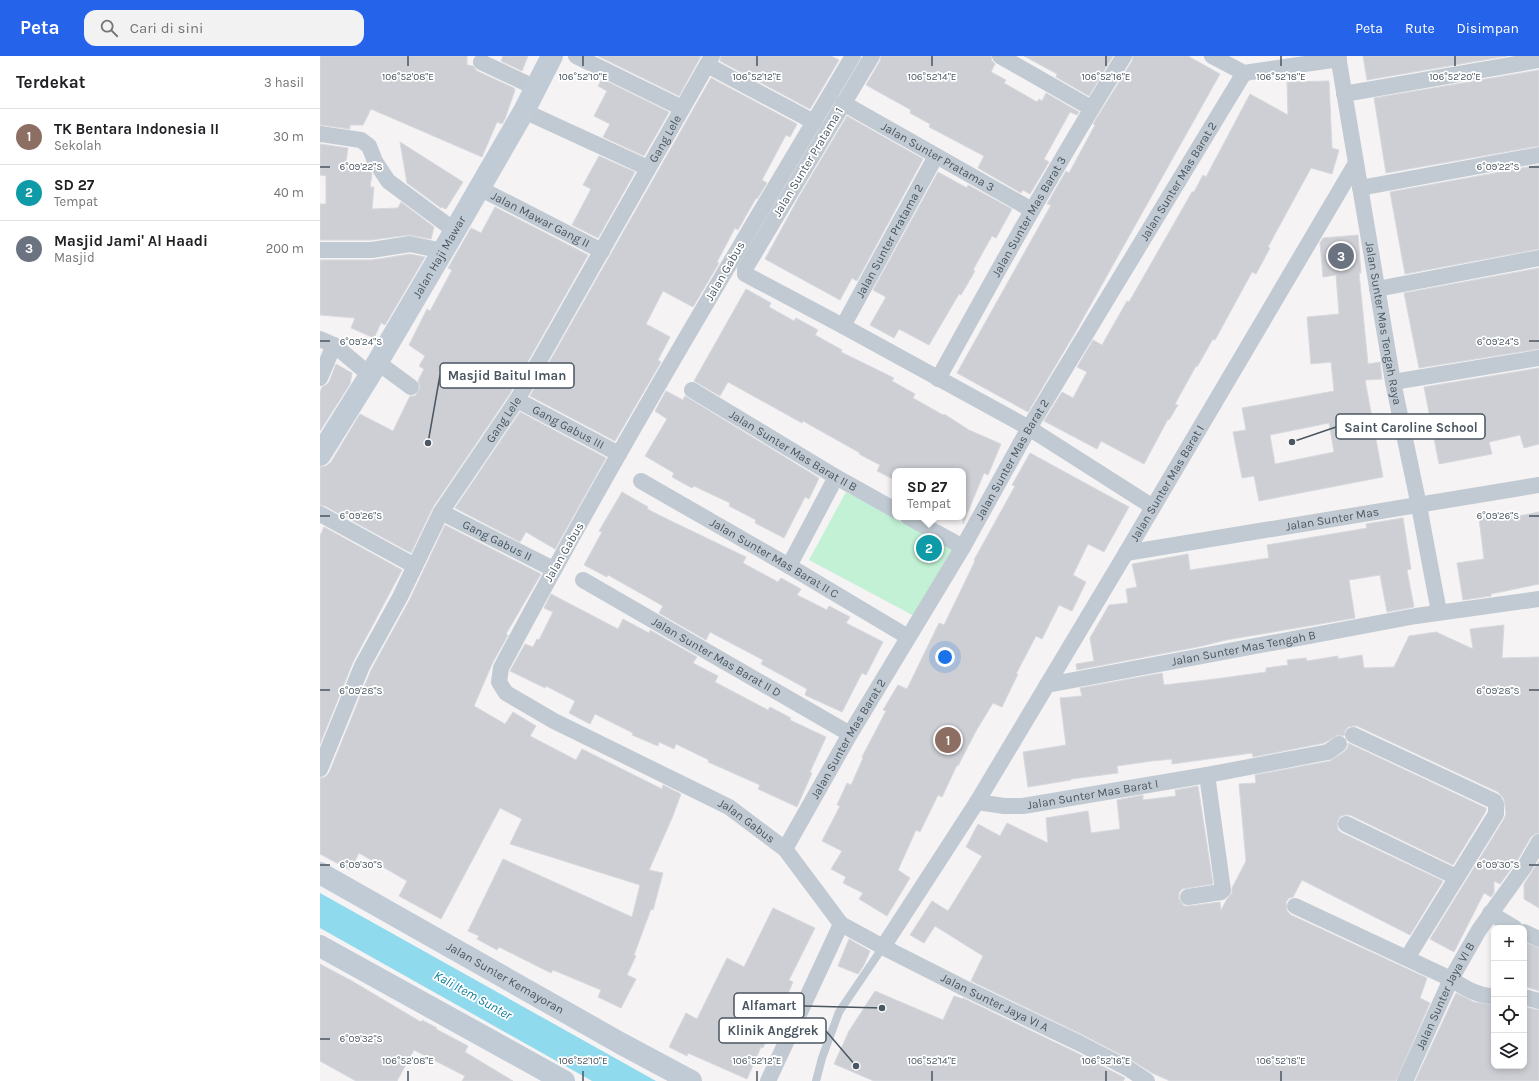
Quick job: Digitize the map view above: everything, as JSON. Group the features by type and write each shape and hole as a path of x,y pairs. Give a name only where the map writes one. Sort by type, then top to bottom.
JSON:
{"main road":[{"name":"Jalan Haji Mawar","path":"320,454 443,251 524,111 552,56"},
{"name":"Jalan Sunter Kemayoran","path":"320,873 620,1043 691,1081"},
{"path":"320,946 564,1081"}],"street":[{"path":"576,56 682,108"},
{"name":"Jalan Gabus","path":"841,924 785,849 729,807 554,721 506,693 499,682 501,668 553,569 731,260 814,122 851,56"},
{"name":"Jalan Sunter Pratama 1","path":"843,326 745,274 745,269 872,56"},
{"path":"1000,56 1091,108"},
{"name":"Jalan Sunter Mas Barat 3","path":"938,379 1032,210 1091,108 1124,56"},
{"path":"1212,56 1244,73 1339,58"},
{"name":"Jalan Sunter Mas Tengah Raya","path":"1339,58 1393,382 1419,506"},
{"path":"709,60 814,122"},
{"name":"Gang Lele","path":"320,769 362,666 415,566 441,512 517,400 709,60"},
{"path":"1344,94 1539,60"},
{"path":"481,62 536,88"},
{"name":"Jalan Sunter Mas Barat 2","path":"785,849 850,734 963,547 1029,428 1244,73"},
{"name":"Jalan Sunter Pratama 3","path":"843,103 1032,210"},
{"path":"524,111 648,168"},
{"path":"320,134 361,140 369,146 375,160 388,181 454,230"},
{"path":"1360,188 1539,155"},
{"name":"Jalan Sunter Pratama 2","path":"843,326 936,156"},
{"name":"Jalan Sunter Mas Barat I","path":"883,947 977,802 1356,163"},
{"name":"Jalan Mawar Gang II","path":"479,188 602,251"},
{"path":"320,250 372,250 410,244 443,251"},
{"path":"1378,289 1539,258"},
{"path":"843,326 1029,428 1153,507"},
{"path":"320,378 327,342 373,368 412,387"},
{"path":"1393,382 1539,358"},
{"name":"Jalan Sunter Mas Barat II B","path":"692,390 836,477 892,508"},
{"name":"Gang Gabus III","path":"517,400 619,454"},
{"path":"789,566 836,477"},
{"name":"Jalan Sunter Mas Barat II C","path":"641,481 789,566 908,637"},
{"name":"Jalan Sunter Mas","path":"1126,553 1419,506 1539,485"},
{"path":"1419,506 1439,612"},
{"name":"Gang Gabus II","path":"441,512 553,569"},
{"path":"320,514 415,566"},
{"path":"914,520 963,547"},
{"name":"Jalan Sunter Mas Barat II D","path":"583,580 850,734"},
{"name":"Jalan Sunter Mas Tengah B","path":"1047,684 1439,612 1539,599"},
{"name":"Jalan Sunter Mas Barat I","path":"977,802 1004,806 1023,806 1208,775 1328,752 1346,740 1442,776 1494,801 1496,804 1496,814 1456,877"},
{"path":"1188,897 1221,892 1223,890 1208,775"},
{"path":"1346,824 1456,877 1407,958"},
{"name":"Jalan Sunter Jaya VI B","path":"1405,1081 1451,979 1479,930 1526,866 1539,842"},
{"path":"1295,906 1451,979 1474,993 1491,996"},
{"path":"1490,913 1510,925"},
{"path":"768,1081 841,924"},
{"name":"Jalan Sunter Jaya VI A","path":"841,924 964,988 1079,1043 1129,1069 1147,1081"},
{"path":"1527,933 1539,939"},
{"path":"1527,998 1539,1001"}],"lane":[{"path":"816,1081 822,1058 840,1012 883,947"}],"green space":[{"path":"846,492 892,517 892,520 898,520 954,550 916,617 809,560"}],"water":[{"name":"Kali Item Sunter","path":"320,893 656,1081 592,1081 320,928"}],"building":[{"path":"320,56 467,56 467,65 473,66 477,71 514,88 515,90 505,119 502,124 497,122 482,157 371,109 363,125 350,125 350,129 320,125"},
{"path":"503,56 528,56 522,71 501,61"},
{"path":"598,56 701,56 679,96"},
{"path":"721,56 831,56 839,60 810,109 720,61"},
{"path":"881,56 991,56 992,61 995,64 991,72 1006,80 1004,83 1037,102 1039,99 1042,101 1046,93 1079,112 1077,115 1070,112 1044,159 1049,162 1030,194 1023,190 1021,193 978,168 984,156 929,127 930,124 910,113 911,110 866,85 880,61"},
{"path":"1024,56 1113,56 1089,96 1056,77 1057,74"},
{"path":"1133,56 1188,56 1220,74 1076,331 1028,412 957,373 1051,205 1047,204 1066,171 1069,173 1095,125 1093,124 1132,61"},
{"path":"1363,56 1507,56 1367,80"},
{"path":"1539,70 1539,146 1386,173 1374,98"},
{"path":"711,78 797,124 790,137 786,135 762,180 767,183 757,199 756,198 738,230 735,228 717,262 719,263 693,307 663,291 646,324 670,337 658,360 661,362 615,441 530,396"},
{"path":"602,79 669,112 644,156 603,137 610,124 594,116 607,91 598,86"},
{"path":"1329,81 1332,148 1339,150 1332,174 1311,168 1268,247 1270,248 1256,274 1252,272 1215,340 1213,339 1197,367 1196,366 1175,404 1178,405 1169,420 1168,419 1144,464 1101,441 1097,449 1044,421 1062,392 1073,398 1087,372 1077,367 1093,340 1102,345 1127,301 1129,302 1192,192 1194,192 1203,175 1206,177 1250,94 1288,115 1287,82"},
{"path":"847,116 923,159 857,281 852,278 840,300 765,259 800,195"},
{"path":"400,142 463,182 446,209 441,208 407,183"},
{"path":"320,144 348,148 346,162 367,166 372,174 370,187 374,187 372,209 398,208 401,202 434,227 431,239 409,235 371,240 320,240 320,204 326,204 326,176 320,175"},
{"path":"599,156 635,172 598,238 572,225 591,189 583,185"},
{"path":"1539,165 1539,249 1405,274 1390,192"},
{"path":"938,172 967,188 968,185 1012,209 996,238 992,236 973,270 975,271 961,295 959,294 929,345 899,329 894,338 870,325 886,297 873,290"},
{"path":"495,207 588,255 509,395 433,507 411,553 325,506 320,505 320,467 326,466 331,462 360,414 393,431 410,396 415,396 420,388 418,381 424,369 419,366 425,356 409,345 427,309 430,311 452,270 448,268 471,228 481,233"},
{"path":"1358,235 1361,273 1359,273 1368,364 1380,362 1382,379 1365,380 1383,477 1259,501 1254,476 1242,478 1233,432 1246,430 1242,408 1334,391 1331,362 1311,364 1307,317 1339,314 1336,275 1323,277 1320,243 1323,238","holes":["1329,423 1334,452 1275,464 1270,435"]},
{"path":"410,254 425,257 385,325 381,323 374,338 351,328 355,318 320,315 320,260 372,260"},
{"path":"1539,268 1539,349 1419,368 1404,293"},
{"path":"746,289 771,303 769,307 794,321 796,318 818,330 815,335 842,350 841,352 894,378 892,381 915,394 913,398 943,415 944,414 969,430 1001,444 988,475 984,473 966,517 966,468 892,468 892,478 877,471 880,465 859,454 860,453 728,382 720,396 694,381"},
{"path":"336,364 352,373 350,384 320,431 320,392 322,387 329,382"},
{"path":"1539,368 1539,444 1524,448 1520,435 1489,442 1492,454 1439,464 1424,387"},
{"path":"666,391 683,400 685,396 819,478 809,499 805,497 784,538 755,523 756,520 729,506 730,503 694,486 692,488 672,477 674,473 645,456 667,419 655,411"},
{"path":"520,412 606,458 555,549 526,532 520,542 455,508"},
{"path":"1030,453 1129,507 1104,552 1088,544 1073,575 1086,582 1072,611 1059,605 1042,639 1036,636 1016,674 1018,674 1002,707 993,703 976,731 958,766 957,765 942,797 938,795 920,832 916,830 898,870 910,878 887,916 859,899 863,893 843,883 846,877 831,869 842,851 822,841 840,806 837,805 847,783 851,785 863,758 862,757 886,711 883,710 898,685 907,689 939,623 944,625 975,561 974,560 1015,486 1012,485"},
{"path":"622,492 648,507 647,509 746,557 743,563 778,582 781,578 801,589 797,595 827,610 829,606 850,617 846,623 883,642 866,675 862,673 842,712 805,695 807,689 761,664 763,660 710,632 706,640 659,613 663,606 608,575 607,577 584,565 602,532 599,531"},
{"path":"1539,512 1539,584 1491,594 1491,596 1463,600 1457,563 1484,559 1479,518 1514,514 1514,517"},
{"path":"1403,518 1411,569 1407,570 1414,607 1387,612 1380,575 1349,580 1355,618 1226,640 1077,670 1076,664 1094,661 1090,638 1109,605 1128,603 1126,589 1137,587 1132,564 1188,554 1190,570 1269,558 1267,545 1367,528 1366,524"},
{"path":"445,525 541,574 506,634 508,635 493,662 474,706 505,724 513,712 536,726 530,736 576,760 582,749 662,789 663,785 681,794 649,870 663,873 653,910 651,909 634,955 636,956 627,975 636,979 621,1008 598,997 601,990 553,970 551,973 499,947 497,950 477,939 479,936 468,931 503,859 632,917 640,885 510,844 522,819 500,808 441,919 399,896 407,881 359,853 350,870 320,854 320,778 325,777 329,773 371,670 409,601"},
{"path":"324,527 402,570 353,662 320,744 320,536"},
{"path":"551,594 618,629 623,619 649,633 650,630 697,657 693,663 718,676 715,682 768,710 770,707 791,718 790,720 826,737 810,772 812,773 797,807 758,789 760,785 708,762 709,760 676,744 674,749 659,742 658,746 632,735 633,733 595,714 590,724 569,713 575,701 546,686 545,688 510,671 525,644 533,647 537,639 539,640 553,612 544,608"},
{"path":"1504,625 1502,658 1539,657 1539,833 1531,837 1517,861 1500,884 1494,881 1494,893 1491,897 1484,893 1454,952 1430,939 1504,819 1506,814 1504,799 1498,792 1357,726 1348,727 1344,736 1338,735 1324,743 1253,757 1252,753 1172,764 1172,759 1152,761 1117,766 1118,773 1071,779 1028,787 1023,752 1066,745 1060,698 1082,696 1080,688 1162,673 1164,685 1215,679 1266,672 1266,668 1288,665 1287,660 1306,658 1307,661 1338,656 1338,659 1362,655 1364,668 1394,667 1409,636 1436,632 1473,649 1470,629"},
{"path":"1348,743 1486,808 1486,811 1453,865 1350,815 1341,816 1338,820 1338,830 1342,833 1443,881 1410,935 1302,880 1293,897 1289,898 1286,902 1287,911 1291,915 1427,978 1420,998 1430,1003 1396,1081 1170,1081 1152,1073 1133,1061 1083,1035 971,981 983,956 935,926 924,943 910,935 932,901 948,911 982,856 966,847 978,824 1000,836 1007,823 1048,843 1046,818 1088,811 1091,833 1120,829 1117,800 1143,795 1143,800 1176,796 1175,790 1198,786 1213,884 1182,889 1179,893 1179,899 1184,906 1220,902 1221,910 1232,893 1232,888 1246,861 1239,784 1256,783 1255,775 1330,761 1345,751 1348,747"},
{"path":"1539,861 1539,908 1524,899 1524,884"},
{"path":"773,908 815,928 789,980 793,982 787,996 790,998 780,1020 776,1018 747,1079 688,1053 687,1056 669,1047 686,1013 697,1019 727,958 744,967"},
{"path":"849,939 870,951 858,974 838,966"},
{"path":"1527,943 1539,948 1539,991 1527,987"},
{"path":"320,964 421,1022 422,1020 468,1046 465,1052 513,1081 462,1081 465,1076 414,1050 397,1081 356,1081 320,1061"},
{"path":"875,991 943,1020 954,996 963,998 1125,1078 1123,1081 874,1081 834,1064 849,1031"},
{"path":"1456,993 1474,1002 1491,1005 1491,1069 1527,1069 1527,1008 1539,1010 1539,1081 1415,1081"}],"place":[{"name":"Masjid Jami' Al Haadi","path":"1341,256"},
{"name":"Saint Caroline School","path":"1292,442"},
{"name":"Masjid Baitul Iman","path":"428,443"},
{"name":"SD 27","path":"929,548"},
{"name":"TK Bentara Indonesia II","path":"948,740"},
{"name":"Alfamart","path":"882,1008"},
{"name":"Klinik Anggrek","path":"856,1066"}]}
